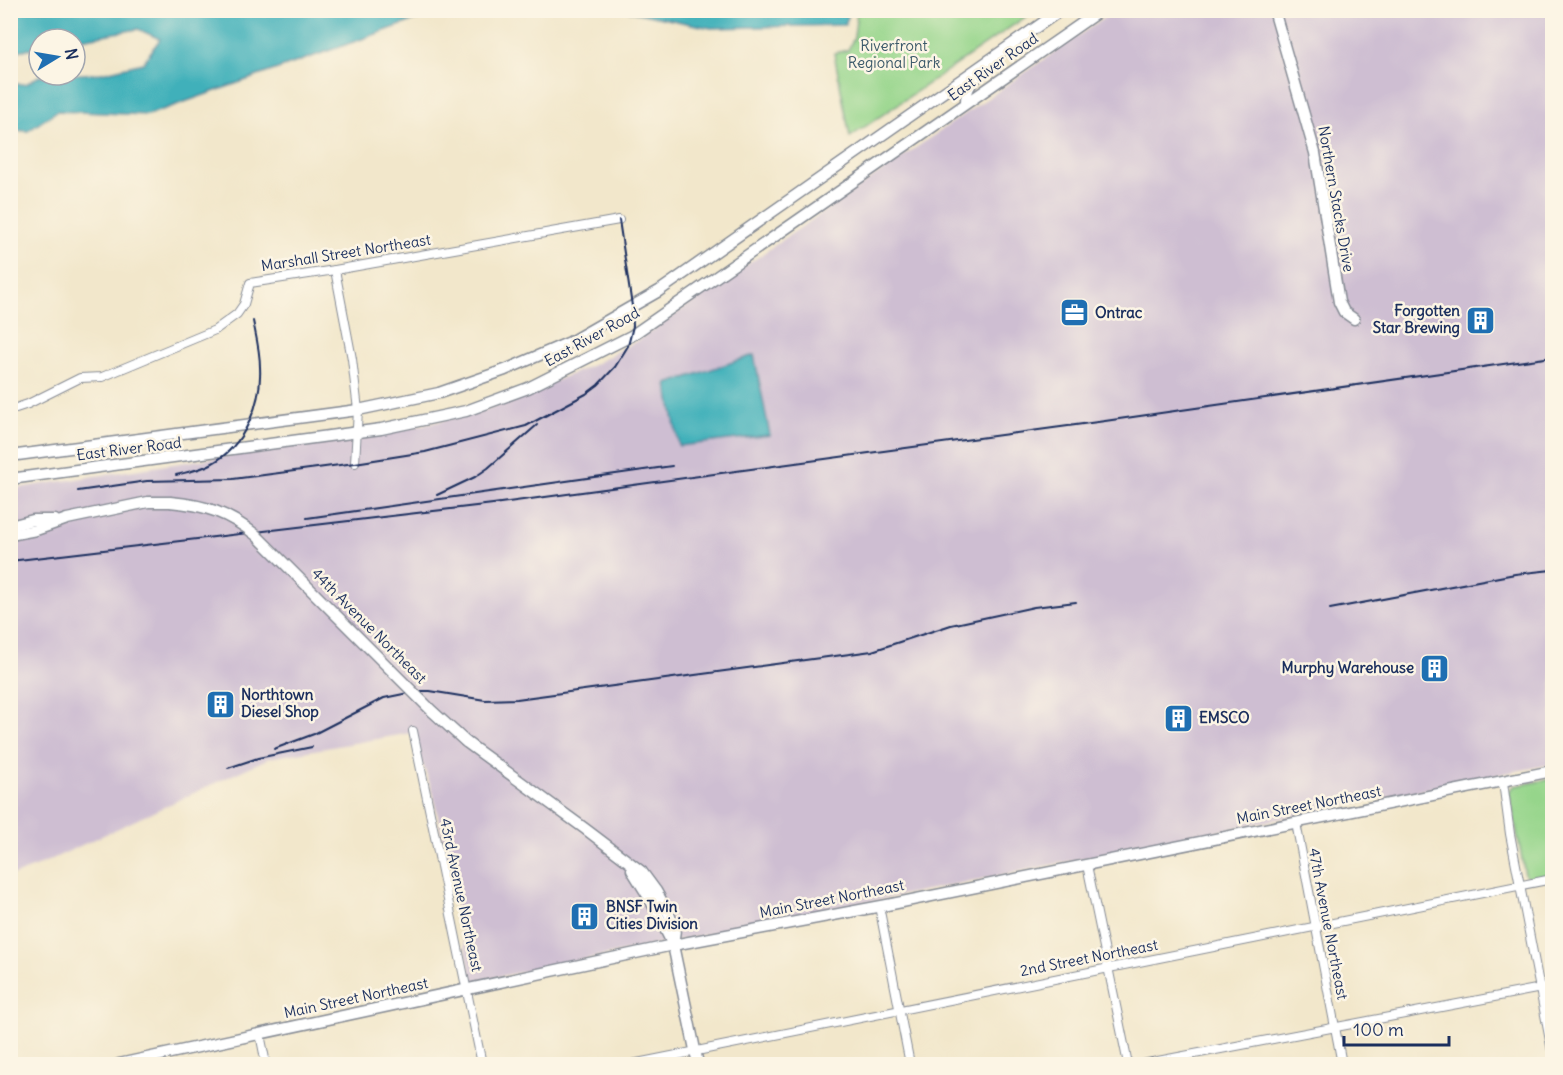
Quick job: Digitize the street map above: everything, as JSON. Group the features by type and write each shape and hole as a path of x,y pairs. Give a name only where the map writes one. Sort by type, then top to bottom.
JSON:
{"street":[{"name":"East River Road","path":"10,456 358,410 439,393 505,370 570,342 659,291 1061,10"},
{"name":"East River Road","path":"10,479 356,433 466,411 528,388 631,336 910,145 966,102 1101,10"},
{"name":"Northern Stacks Drive","path":"1274,10 1315,153 1339,302 1344,312 1354,319"},
{"path":"966,102 966,92 971,82 1002,58 1010,45"},
{"name":"Marshall Street Northeast","path":"10,411 80,378 110,375 215,330 237,314 244,304 250,283 619,220"},
{"path":"335,270 352,359 358,410 355,463"},
{"name":"44th Avenue Northeast","path":"67,519 148,502 190,503 218,511 256,535 466,742 621,856 650,899 673,945 698,1065"},
{"path":"10,526 33,520 67,519"},
{"path":"10,535 36,530 67,519"},
{"name":"43rd Avenue Northeast","path":"413,731 482,1065"},
{"name":"Main Street Northeast","path":"119,1065 673,945 1296,824 1552,771"},
{"path":"1503,782 1552,1051"},
{"name":"47th Avenue Northeast","path":"1296,824 1342,1065"},
{"path":"1087,865 1128,1065"},
{"name":"2nd Street Northeast","path":"632,1065 1552,879"},
{"path":"879,906 910,1065"},
{"path":"1142,1065 1552,986"},
{"path":"260,1034 266,1065"}],"shaded area":[{"path":"1114,11 1552,11 1552,764 472,982 433,792 411,733 269,758 11,876 11,489 424,425 485,410 593,365 638,340"}],"green space":[{"name":"Riverfront Regional Park","path":"857,10 1034,11 850,137 834,53 848,50 854,37"},
{"path":"1552,779 1552,875 1530,879 1525,875 1509,792 1514,786"}],"water":[{"path":"11,10 441,10 148,115 57,111 28,131 11,130 11,84 27,83 27,87 87,87 87,74 101,73 143,63 160,39 138,29 87,38 87,27 27,27 27,49 11,52"},
{"path":"628,11 850,11 845,25 711,28"},
{"path":"754,355 770,435 679,446 667,384"}],"railway":[{"path":"78,491 147,481 233,479 355,463 425,452 526,426 586,394 598,385 615,367 628,346 633,326 632,306 619,220"},
{"path":"176,475 202,468 223,456 242,435 249,422 260,381 259,355 253,321"},
{"path":"10,561 493,504 1105,421 1552,357"},
{"path":"437,495 475,477 488,468 537,425"},
{"path":"307,518 672,466"},
{"path":"1330,609 1515,574 1552,570"},
{"path":"274,749 314,734 384,698 418,691 485,700 517,699 872,651 951,625 1034,607 1076,602"},
{"path":"228,768 258,758 312,747"}],"place":[{"name":"Ontrac","path":"1074,313"},
{"name":"Forgotten Star Brewing","path":"1481,320"},
{"name":"Murphy Warehouse","path":"1435,668"},
{"name":"Northtown Diesel Shop","path":"220,704"},
{"name":"EMSCO","path":"1178,718"},
{"name":"BNSF Twin Cities Division","path":"585,916"}]}
